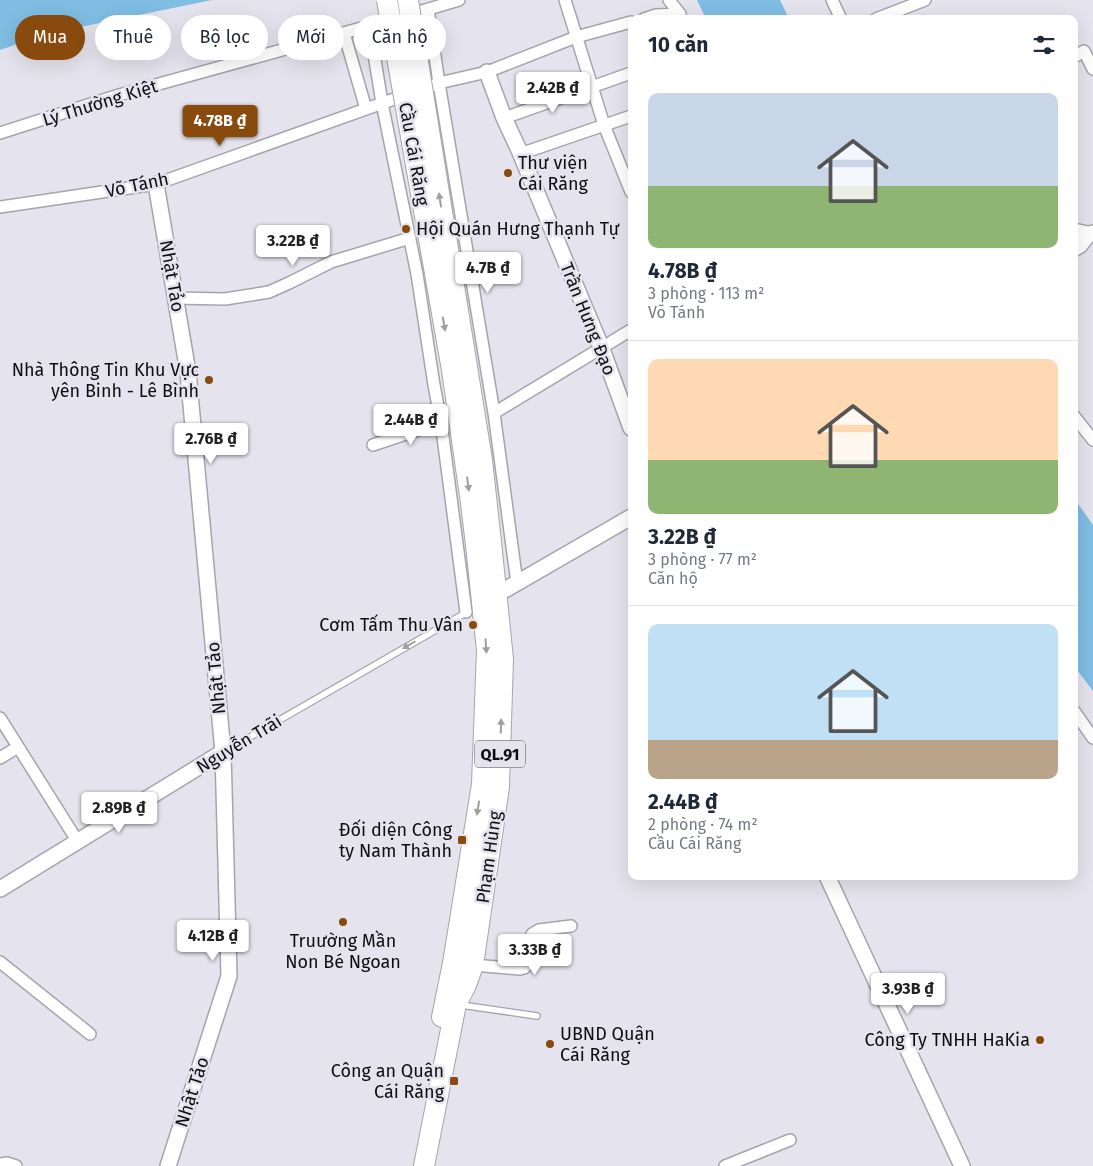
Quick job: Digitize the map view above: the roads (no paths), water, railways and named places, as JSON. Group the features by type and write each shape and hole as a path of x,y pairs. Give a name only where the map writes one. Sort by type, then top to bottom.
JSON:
{"highway":[{"name":"Cầu Cái Răng","path":"387,0 452,370 470,493 483,544"},
{"name":"Cầu Cái Răng","path":"408,0 480,451 483,544"},
{"name":"Phạm Hùng","path":"411,1166 453,963 482,784 487,650 481,603 483,544"},
{"name":"Phạm Hùng","path":"424,1166 456,1004 466,985 473,965 500,787 503,659 481,603"},
{"path":"453,963 473,965"}],"street":[{"name":"Lý Thường Kiệt","path":"344,33 460,0"},
{"path":"565,0 604,125 628,185"},
{"path":"669,0 679,15"},
{"path":"832,0 839,15"},
{"path":"886,15 925,0"},
{"path":"428,9 494,413 517,583"},
{"name":"Võ Tánh","path":"0,207 156,184 439,83 487,72 576,37 628,23"},
{"path":"344,33 366,109"},
{"name":"Lý Thường Kiệt","path":"0,133 119,95 278,51"},
{"path":"1078,56 1084,52 1093,68"},
{"path":"374,60 417,274 432,376 441,422 481,603"},
{"name":"Trần Hưng Đạo","path":"487,72 504,118 602,349 628,420"},
{"path":"504,118 628,74"},
{"path":"520,154 628,117"},
{"name":"Nhật Tảo","path":"156,184 188,372 223,752 229,976 168,1166"},
{"path":"1078,230 1092,233"},
{"path":"1078,238 1092,233"},
{"path":"1078,249 1092,233"},
{"path":"175,298 225,298 269,292 331,262 410,238"},
{"path":"494,413 628,332"},
{"path":"1078,421 1093,440"},
{"path":"372,445 441,422"},
{"name":"Nguyễn Trãi","path":"481,603 628,520"},
{"path":"1078,717 1093,738"},
{"path":"0,718 78,842"},
{"path":"0,758 18,747"},
{"name":"Nguyễn Trãi","path":"0,889 223,752"},
{"path":"829,880 962,1166"},
{"path":"473,965 524,968 527,965 532,934 539,930 570,926"},
{"path":"0,962 90,1034"},
{"path":"725,1166 790,1140"},
{"path":"0,1164 7,1163 16,1166"}],"lane":[{"name":"Nguyễn Trãi","path":"223,752 481,603"},
{"path":"456,1004 537,1016"}],"water":[{"path":"0,0 212,0 139,15 95,15 95,24 85,26 85,15 15,15 15,45 0,50"},
{"path":"697,0 780,0 787,15 704,15"},
{"path":"1078,504 1093,525 1093,691 1078,671"}],"place":[{"name":"Thư viện Cái Răng","path":"508,173"},
{"name":"Hội Quán Hưng Thạnh Tự","path":"406,229"},
{"name":"Nhà Thông Tin Khu Vực yên Binh - Lê Bình","path":"209,380"},
{"name":"Cơm Tấm Thu Vân","path":"473,625"},
{"name":"Đối diện Công ty Nam Thành","path":"462,840"},
{"name":"Truường Mần Non Bé Ngoan","path":"343,922"},
{"name":"Công Ty TNHH HaKia","path":"1040,1040"},
{"name":"UBND Quận Cái Răng","path":"550,1044"},
{"name":"Công an Quận Cái Răng","path":"454,1081"}]}
